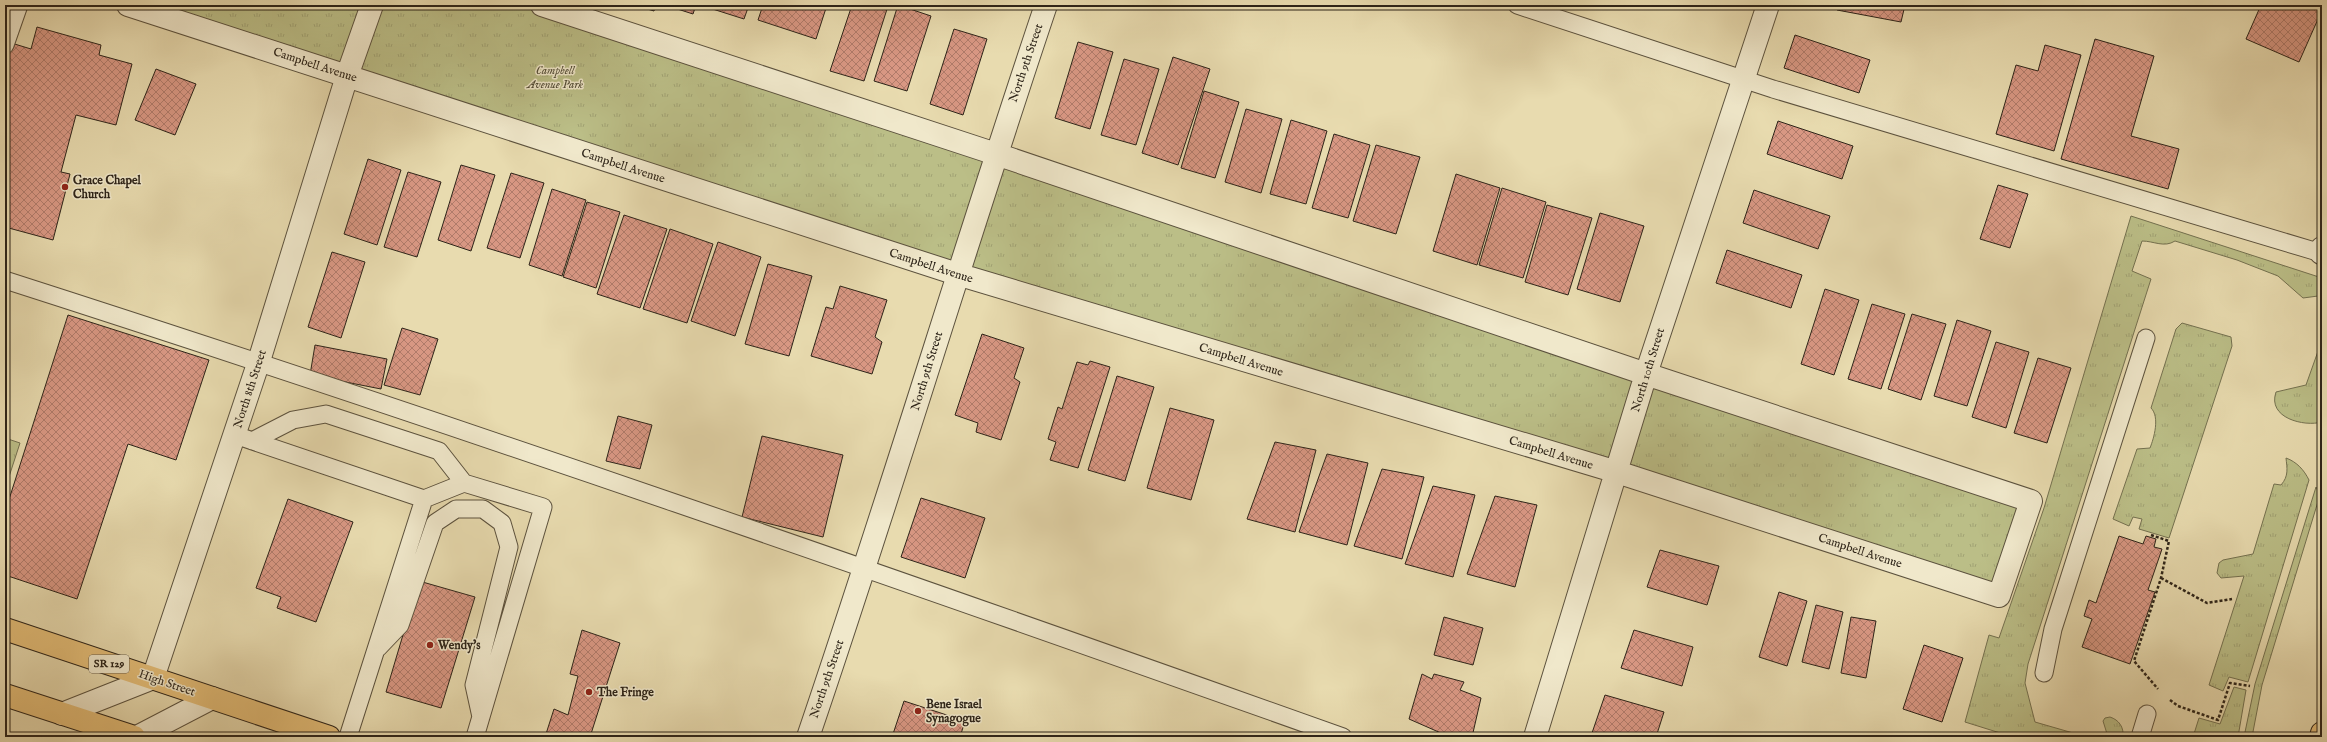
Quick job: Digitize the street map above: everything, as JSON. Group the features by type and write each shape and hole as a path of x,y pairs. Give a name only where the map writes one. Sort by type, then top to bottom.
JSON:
{"highway":[{"name":"High Street","path":"5,629 329,737"},
{"path":"5,695 135,737"},
{"path":"2321,737 2322,733"}],"street":[{"name":"Campbell Avenue","path":"128,5 957,274 1617,472 1999,596 2031,501 1646,374 996,154 542,5"},
{"name":"North 8th Street","path":"153,678 243,438 259,361 347,76 372,5"},
{"name":"North 9th Street","path":"808,737 866,568 957,274 1046,5"},
{"name":"North 10th Street","path":"1535,737 1646,374 1768,5"},
{"path":"62,714 153,678"},
{"path":"135,737 212,698"}],"lane":[{"path":"5,45 19,5"},
{"path":"1516,5 1743,79 2321,250"},
{"path":"5,280 259,361 866,568 1344,737"},
{"path":"2044,673 2053,629 2146,338"},
{"path":"243,438 293,420 326,414 440,451 464,483 543,507 475,737"},
{"path":"243,438 424,499 464,483"},
{"path":"348,737 424,499"},
{"path":"375,652 400,625 435,523 456,509 483,509 502,523 509,547 474,684 481,717"},
{"path":"2140,737 2147,714"}],"path":[{"path":"2150,535 2169,542 2161,578 2134,661 2161,692"},
{"path":"2161,578 2207,603 2232,598"},
{"path":"2167,696 2178,706 2218,720 2230,682 2250,686"}],"green space":[{"name":"Campbell Avenue Park","path":"128,5 542,5 2031,501 1999,596"},
{"path":"2131,216 2322,278 2322,300 2318,296 2303,298 2278,276 2237,260 2175,241 2163,244 2142,241 2132,271 2151,279 2028,664 2025,683 2035,722 2087,737 2013,737 1965,722 1989,635 1999,638 2044,508"},
{"path":"2182,323 2231,337 2232,346 2169,538 2139,529 2142,519 2133,517 2129,526 2113,519 2137,449 2150,448 2152,444 2156,422 2154,412 2151,408 2176,329"},
{"path":"2322,340 2322,422 2297,422 2289,419 2277,408 2275,401 2276,392 2306,385"},
{"path":"5,438 20,443 5,489"},
{"path":"2286,458 2300,467 2309,480 2248,682 2229,677 2223,691 2209,685 2244,576 2221,578 2217,573 2219,563 2223,560 2253,554 2274,484 2281,485 2284,482 2287,472"},
{"path":"2316,487 2320,495 2262,685 2252,737 2244,737 2255,684"},
{"path":"2234,687 2246,690 2238,737 2193,737 2199,718 2220,724"},
{"path":"2110,717 2120,724 2123,730 2123,737 2108,737 2103,721 2105,718"}],"building":[{"path":"634,5 656,5 654,11"},
{"path":"665,5 696,5 693,14"},
{"path":"700,5 749,5 744,19"},
{"path":"763,5 827,5 816,39 758,20"},
{"path":"852,5 888,6 864,81 830,71"},
{"path":"898,5 931,16 907,91 874,81"},
{"path":"1838,5 1905,5 1901,22 1837,10"},
{"path":"2261,5 2322,5 2322,10 2299,62 2246,39"},
{"path":"37,27 101,45 99,55 132,64 116,125 76,115 61,172 70,174 53,240 5,227 5,52 8,42 31,49"},
{"path":"954,29 987,39 963,115 930,104"},
{"path":"1795,35 1870,60 1859,93 1784,68"},
{"path":"2095,39 2154,56 2131,136 2179,149 2168,189 2061,159"},
{"path":"1078,42 1113,52 1090,129 1055,118"},
{"path":"2045,45 2081,55 2054,151 1996,134 2016,65 2038,71"},
{"path":"1173,57 1210,69 1178,165 1142,153"},
{"path":"1124,59 1159,69 1136,145 1101,135"},
{"path":"156,69 196,84 175,135 135,120"},
{"path":"1204,91 1239,102 1215,178 1181,168"},
{"path":"1246,109 1282,119 1261,193 1225,182"},
{"path":"1291,120 1327,131 1306,204 1270,194"},
{"path":"1778,121 1853,146 1842,179 1767,154"},
{"path":"1334,134 1370,145 1348,218 1312,208"},
{"path":"1376,145 1420,157 1396,234 1353,221"},
{"path":"368,159 401,170 377,245 344,234"},
{"path":"461,165 495,175 471,251 438,240"},
{"path":"408,172 441,182 417,257 384,247"},
{"path":"511,173 544,183 520,258 487,248"},
{"path":"1456,174 1500,188 1477,265 1433,251"},
{"path":"1998,185 2028,194 2010,248 1980,239"},
{"path":"1502,188 1546,202 1523,278 1479,265"},
{"path":"552,189 586,200 562,276 529,265"},
{"path":"1754,190 1830,216 1818,249 1743,223"},
{"path":"587,202 620,212 596,288 563,277"},
{"path":"1547,205 1592,218 1568,295 1525,282"},
{"path":"1600,213 1644,226 1620,302 1577,289"},
{"path":"624,215 667,229 640,308 597,294"},
{"path":"670,229 713,244 687,323 643,309"},
{"path":"718,242 761,257 735,336 691,321"},
{"path":"1727,250 1802,275 1791,308 1716,283"},
{"path":"332,252 365,262 341,338 308,327"},
{"path":"768,264 812,276 789,356 745,344"},
{"path":"840,286 887,300 875,337 882,342 872,374 811,356 826,307 833,309"},
{"path":"1825,289 1859,300 1834,375 1801,364"},
{"path":"1872,304 1905,314 1881,389 1848,379"},
{"path":"1912,314 1946,324 1921,400 1888,389"},
{"path":"68,315 209,360 176,460 128,444 77,599 5,575 5,512"},
{"path":"1957,320 1991,331 1967,406 1934,396"},
{"path":"402,328 438,339 420,395 384,385"},
{"path":"982,334 1024,348 1014,378 1020,382 1001,440 976,432 978,423 955,415"},
{"path":"1996,342 2029,352 2006,428 1972,417"},
{"path":"315,345 387,359 381,389 310,375"},
{"path":"2038,358 2071,368 2047,443 2014,433"},
{"path":"1090,361 1110,367 1078,468 1050,460 1056,442 1048,439 1058,407 1062,409 1077,362 1088,365"},
{"path":"1117,376 1154,387 1125,481 1088,470"},
{"path":"1170,408 1214,420 1191,500 1147,488"},
{"path":"618,416 652,425 640,469 606,461"},
{"path":"762,436 843,455 823,537 742,517"},
{"path":"1275,442 1316,450 1295,532 1247,519"},
{"path":"1327,454 1368,463 1347,545 1299,532"},
{"path":"1382,469 1424,477 1402,559 1354,546"},
{"path":"1433,486 1475,495 1453,577 1405,564"},
{"path":"1495,496 1537,505 1515,587 1467,574"},
{"path":"921,498 985,518 965,578 901,557"},
{"path":"288,499 353,522 316,622 277,608 281,597 256,588"},
{"path":"2119,536 2143,544 2146,536 2156,539 2154,547 2162,549 2148,590 2155,592 2130,664 2082,647 2092,619 2084,616 2089,600 2096,603"},
{"path":"1660,550 1719,566 1707,605 1647,587"},
{"name":"Wendy's","path":"419,581 475,597 441,708 386,692"},
{"path":"1779,592 1807,601 1787,666 1759,657"},
{"path":"1816,605 1843,612 1829,669 1802,662"},
{"path":"1444,617 1483,628 1473,665 1434,655"},
{"path":"1851,617 1876,621 1866,678 1841,673"},
{"name":"The Fringe","path":"582,630 620,643 590,737 545,737 554,709 568,715 578,676 570,674"},
{"path":"1634,630 1693,647 1682,686 1621,668"},
{"path":"1924,645 1963,658 1942,722 1903,709"},
{"path":"1422,674 1432,679 1434,674 1464,682 1460,690 1481,698 1472,737 1450,737 1409,719"},
{"path":"1605,695 1664,712 1656,737 1606,737 1592,733"},
{"name":"Bene Israel Synagogue","path":"904,701 965,721 960,737 892,737"}],"place":[{"name":"Grace Chapel Church","path":"65,187"},
{"name":"Wendy's","path":"430,645"},
{"name":"The Fringe","path":"589,692"},
{"name":"Bene Israel Synagogue","path":"918,711"}]}
